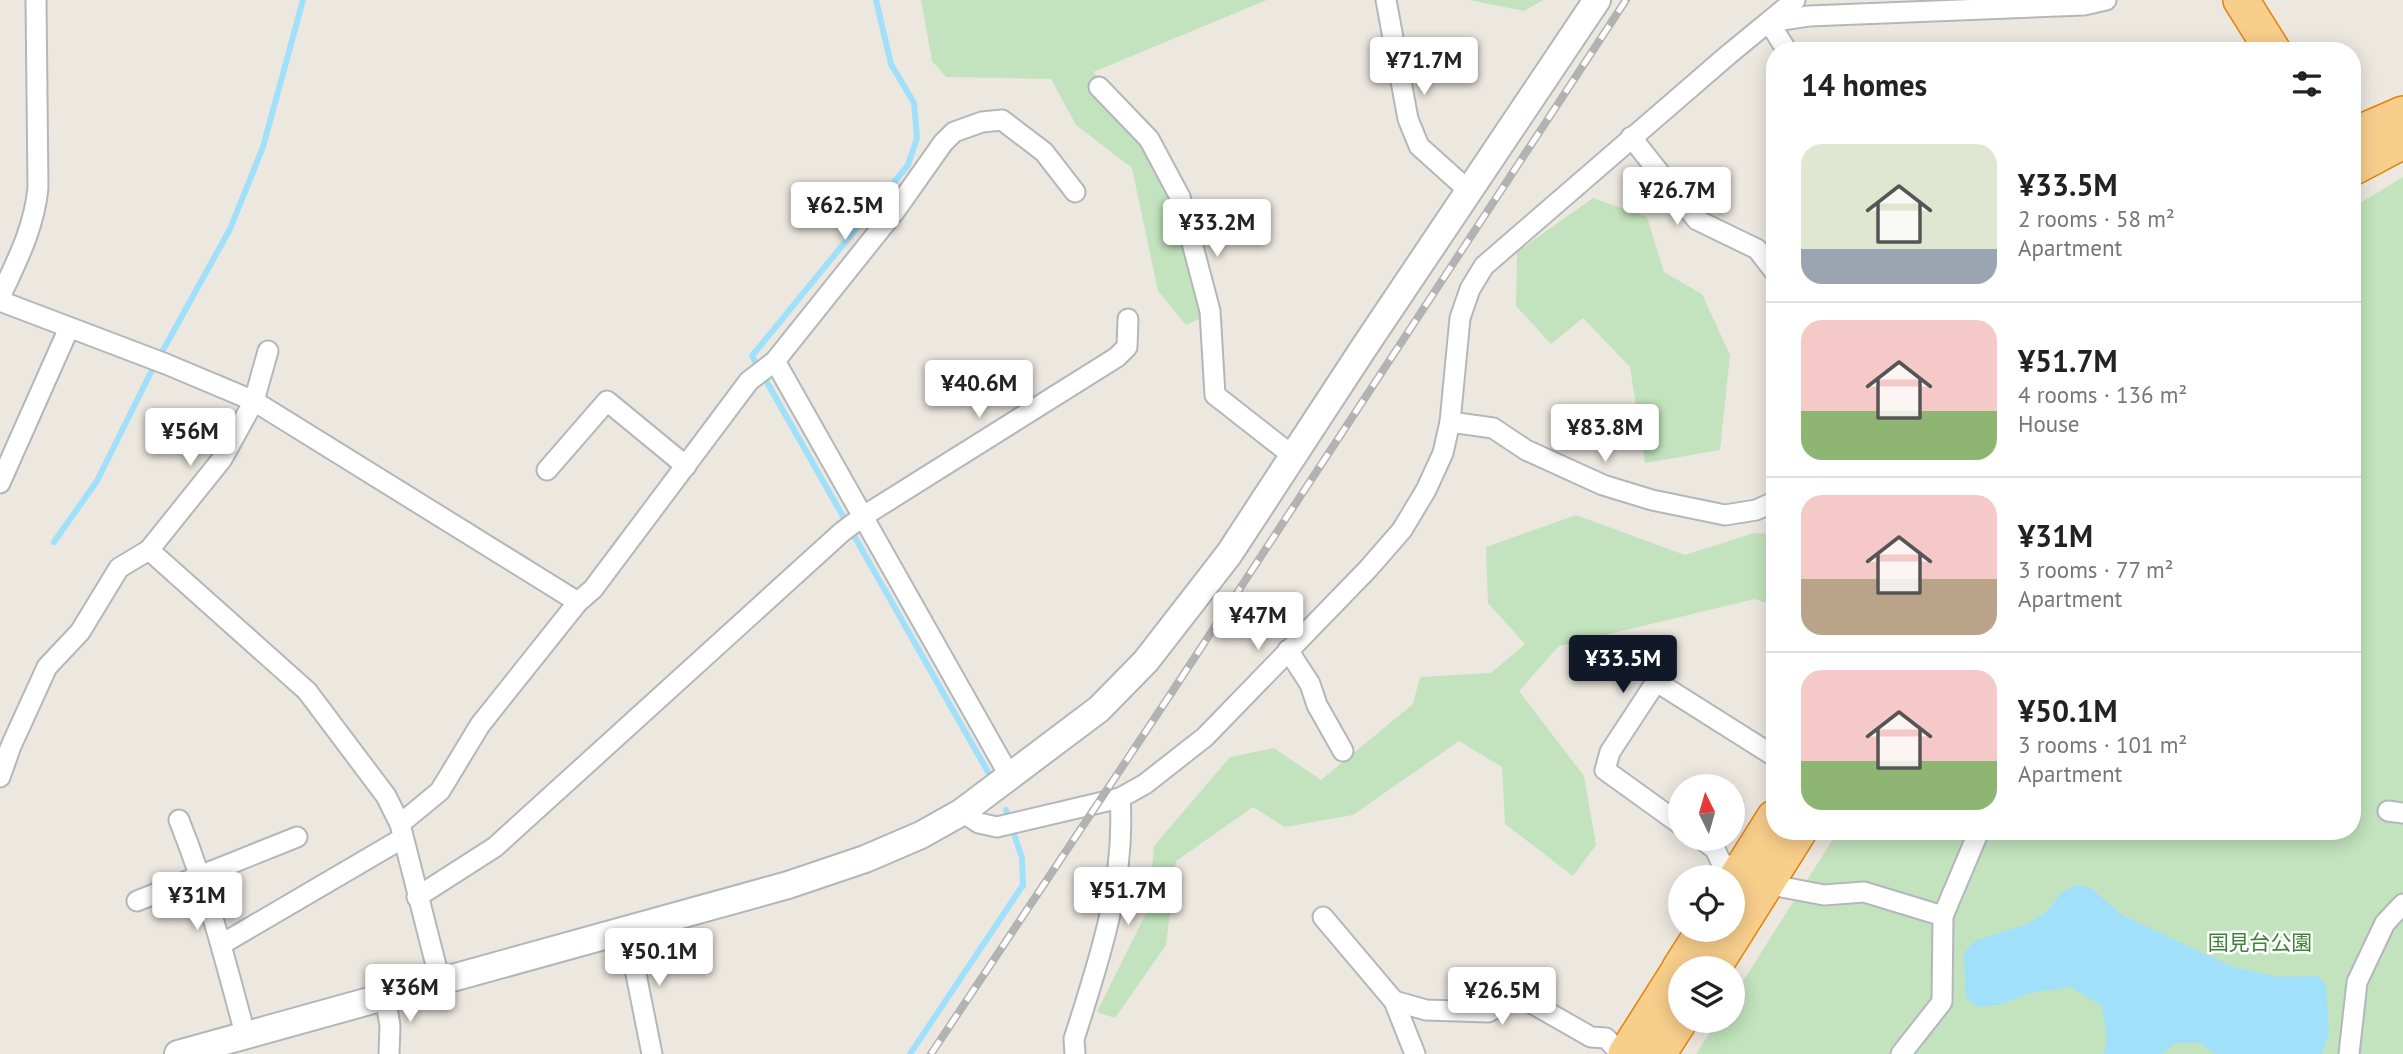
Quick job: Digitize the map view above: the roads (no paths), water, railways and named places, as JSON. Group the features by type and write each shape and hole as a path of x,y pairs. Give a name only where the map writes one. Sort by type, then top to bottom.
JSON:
{"highway":[{"path":"2241,0 2267,42"},
{"path":"2361,132 2403,114"},
{"path":"2361,163 2403,141"},
{"path":"1718,956 1766,836"},
{"path":"1746,880 1789,840"},
{"path":"1626,1054 1668,987"},
{"path":"1658,1054 1672,1033"}],"street":[{"path":"36,0 36,212 0,299 254,401 578,602"},
{"path":"1386,0 1408,119 1419,146 1469,191"},
{"path":"178,1054 788,885 865,859 921,835 962,812 1099,709 1146,661 1229,554 1597,0"},
{"path":"962,812 979,823 998,827 1120,798 1145,784 1205,737 1368,569 1402,530 1426,490 1443,453 1450,422 1460,318 1470,289 1484,266 1631,137 1795,0"},
{"path":"1769,22 1922,6 2084,5 2106,0"},
{"path":"1769,22 1781,42"},
{"path":"1099,86 1149,139 1180,197 1210,311 1215,395 1293,456"},
{"path":"222,944 402,831 440,792 480,725 578,602 593,589 749,381 775,361 895,211 943,143 954,132 982,121 1002,120 1044,152 1075,192"},
{"path":"1631,137 1697,220 1757,249 1766,261"},
{"path":"417,897 495,847 862,517 1117,357 1127,347 1128,319"},
{"path":"0,483 69,328"},
{"path":"0,777 47,667 80,632 119,568 149,550 222,459 254,401 268,351"},
{"path":"775,361 1009,775"},
{"path":"547,470 607,401 686,466"},
{"path":"1450,422 1493,428 1537,456 1603,485 1651,500 1725,515 1766,506"},
{"path":"149,550 307,691 386,796 402,831 440,981"},
{"path":"1288,650 1311,684 1317,705 1343,751"},
{"path":"1668,815 1605,770 1610,752 1652,688 1660,684 1766,751"},
{"path":"1072,1049 1104,947 1120,854 1120,798"},
{"path":"179,820 201,876 222,944 245,1034"},
{"path":"137,901 297,837"},
{"path":"1901,1054 1942,1002 1943,916 1975,840"},
{"path":"1716,851 1721,862 1746,880 1824,895 1864,892 1943,916"},
{"path":"2349,1054 2357,982 2385,923 2403,904"},
{"path":"1323,917 1394,1001 1415,1054"},
{"path":"627,929 652,1054"},
{"path":"385,996 390,1026 388,1054"},
{"path":"1394,1001 1426,1010 1488,1012 1519,996 1591,1037 1606,1038 1620,1054"}],"water":[{"path":"2077,885 2091,888 2122,915 2231,966 2277,977 2317,976 2326,984 2329,1033 2322,1054 2216,1054 2200,1043 2176,1043 2161,1054 2104,1054 2107,1041 2102,1006 2070,987 2031,993 1998,1005 1978,1007 1966,998 1964,952 1976,940 2025,925 2045,913 2063,892"}],"waterway":[{"path":"54,542 97,481 151,372 230,229 263,147 303,0"},
{"path":"876,0 891,64 914,103 917,138 908,165 752,356 988,772"},
{"path":"910,1054 1023,885 1022,858 1006,810"}],"railway":[{"path":"931,1054 1626,0"}],"park label":[{"name":"国見台公園","path":"2260,943"}]}
